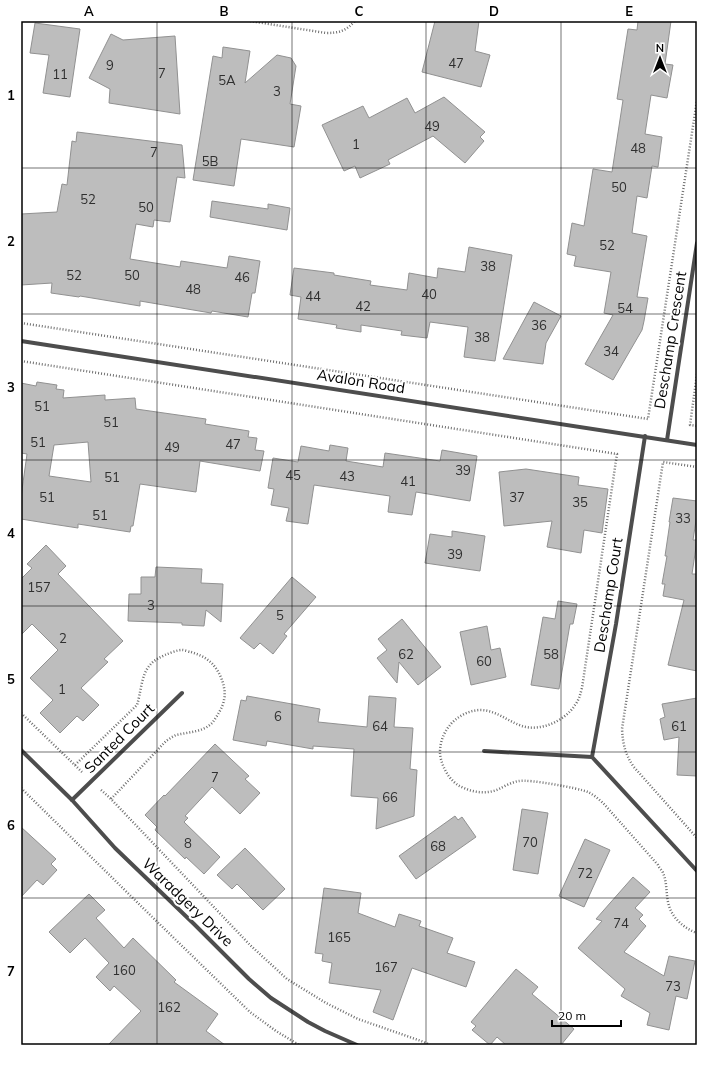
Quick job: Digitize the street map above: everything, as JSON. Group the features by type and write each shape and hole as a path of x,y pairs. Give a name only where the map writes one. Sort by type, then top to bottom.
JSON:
{"street":[{"name":"Deschamp Crescent","path":"666,440 697,243"},
{"name":"Avalon Road","path":"21,341 697,445"},
{"name":"Deschamp Court","path":"592,757 616,624 645,436"},
{"name":"Santed Court","path":"72,800 182,693"},
{"name":"Waradgery Drive","path":"21,750 72,800 115,848 249,979 271,998 297,1015 325,1031 357,1045"},
{"path":"484,751 592,757 697,871"}],"path":[{"path":"250,21 326,33 334,33 345,30 356,21"},
{"path":"21,323 648,419 697,100"},
{"path":"21,361 617,454 582,688 580,697 575,706 558,721 547,725 534,727 524,726 510,721 499,714 487,710 473,710 458,717 448,726 442,739 440,752 442,764 454,783 475,792 497,790 519,781 529,780 577,789 588,792 596,797 605,805 658,865 663,873 670,910 675,918 682,924 697,933"},
{"path":"697,374 690,425 697,426"},
{"path":"697,467 663,462 622,729 625,750 633,766 697,838"},
{"path":"21,713 83,773"},
{"path":"21,788 250,1012 276,1031 299,1045"},
{"path":"101,790 250,945 287,979 326,1003 358,1019 430,1045"}],"building":[{"path":"435,21 479,21 475,51 490,55 481,87 422,72"},
{"path":"638,21 671,21 665,64 673,65 667,98 651,95 645,134 662,137 658,167 652,166 647,198 637,196 632,233 647,236 637,297 648,298 644,321 642,330 613,380 585,364 613,315 604,313 611,272 574,266 576,256 567,254 572,223 584,226 593,169 612,172 623,100 617,99 628,29 637,30"},
{"path":"35,23 80,29 70,97 43,93 49,55 30,53"},
{"path":"111,34 123,40 175,36 180,114 109,103 110,89 89,78"},
{"path":"223,47 250,51 245,83 277,55 291,58 296,66 290,104 301,106 294,147 241,139 234,186 193,180 213,56 222,58"},
{"path":"444,97 485,132 480,137 484,141 465,163 433,136 388,160 390,164 360,178 355,166 344,171 322,125 363,106 369,118 407,98 415,113"},
{"path":"77,132 182,145 185,178 177,177 170,222 154,220 153,227 136,224 130,259 180,267 181,261 227,268 229,256 260,261 255,293 252,293 248,317 212,311 211,313 140,301 140,306 80,296 51,293 52,283 21,285 21,214 57,212 62,184 67,185 72,141 76,142"},
{"path":"212,201 268,209 268,204 290,208 287,230 210,217"},
{"path":"469,247 512,255 495,361 464,357 468,327 430,322 427,338 401,335 402,331 361,325 361,332 336,328 337,325 298,319 301,297 290,295 294,268 334,273 334,275 371,281 370,285 407,290 409,273 437,278 438,268 465,272"},
{"path":"534,302 561,316 546,343 543,364 503,359"},
{"path":"37,382 57,385 56,389 64,390 63,398 105,395 105,400 135,398 136,409 206,419 205,424 249,431 248,437 257,438 255,450 264,451 260,471 200,461 196,492 140,484 133,526 131,526 130,532 78,524 78,528 21,519 21,497 27,454 21,453 21,383 36,386","holes":["88,442 91,482 49,476 54,445"]},
{"path":"330,445 348,448 346,461 383,467 385,453 440,461 442,450 477,456 470,501 416,492 412,515 388,512 390,496 314,485 308,524 286,521 289,508 271,505 274,489 268,488 273,458 298,462 301,446 329,451"},
{"path":"526,469 579,477 578,485 608,489 602,533 584,530 581,553 547,547 552,521 504,526 499,472"},
{"path":"673,498 697,501 697,514 693,540 697,540 692,574 697,574 697,671 668,665 684,600 663,596 665,584 662,584 667,556 665,556"},
{"path":"452,531 485,536 480,571 425,563 430,534 452,537"},
{"path":"46,545 66,566 58,574 123,641 104,659 108,662 81,688 99,705 83,721 77,716 60,733 40,713 53,700 30,678 58,650 32,624 21,635 21,579 32,568 27,564"},
{"path":"156,567 202,569 201,583 223,584 221,622 206,610 204,626 182,625 182,623 128,621 129,594 141,594 141,577 155,577"},
{"path":"292,577 316,597 284,634 287,636 273,654 260,643 254,649 240,638"},
{"path":"558,601 577,604 573,624 570,624 559,689 531,685 543,617 555,619"},
{"path":"402,619 441,667 418,685 399,662 397,683 377,658 387,650 378,639"},
{"path":"487,626 491,650 500,648 506,677 471,685 460,632"},
{"path":"247,696 320,709 318,722 367,727 369,696 396,698 394,727 413,728 410,769 417,770 414,816 376,829 378,798 351,796 354,749 313,746 313,749 267,741 266,746 233,740 241,700 246,701"},
{"path":"697,698 697,776 677,775 679,737 664,740 660,719 665,717 662,704"},
{"path":"215,744 249,776 245,779 260,793 240,814 212,787 185,816 188,818 184,822 220,857 204,874 186,857 185,859 155,830 157,827 145,815"},
{"path":"522,809 548,813 538,874 513,870"},
{"path":"455,816 458,820 462,817 476,837 416,879 399,856"},
{"path":"21,827 56,859 51,864 57,870 43,885 37,880 21,897"},
{"path":"585,839 610,850 584,907 559,896"},
{"path":"245,848 285,889 263,910 237,884 232,889 217,875"},
{"path":"633,877 650,892 635,908 643,915 639,919 646,926 624,952 664,976 669,956 695,961 687,999 676,996 669,1030 647,1025 650,1013 621,996 625,989 578,948 602,921 596,919"},
{"path":"324,888 361,893 358,913 395,927 399,914 421,921 419,926 453,938 447,953 475,962 466,987 412,968 393,1020 373,1012 381,990 329,983 332,963 322,961 323,954 315,953"},
{"path":"89,894 105,910 96,918 124,948 133,938 176,980 174,982 218,1014 206,1031 225,1045 108,1045 141,1011 114,986 110,991 96,977 109,963 85,938 70,953 49,932"},
{"path":"516,969 538,987 532,994 574,1029 561,1045 506,1045 497,1037 490,1045 472,1030 476,1026 471,1022"}]}
